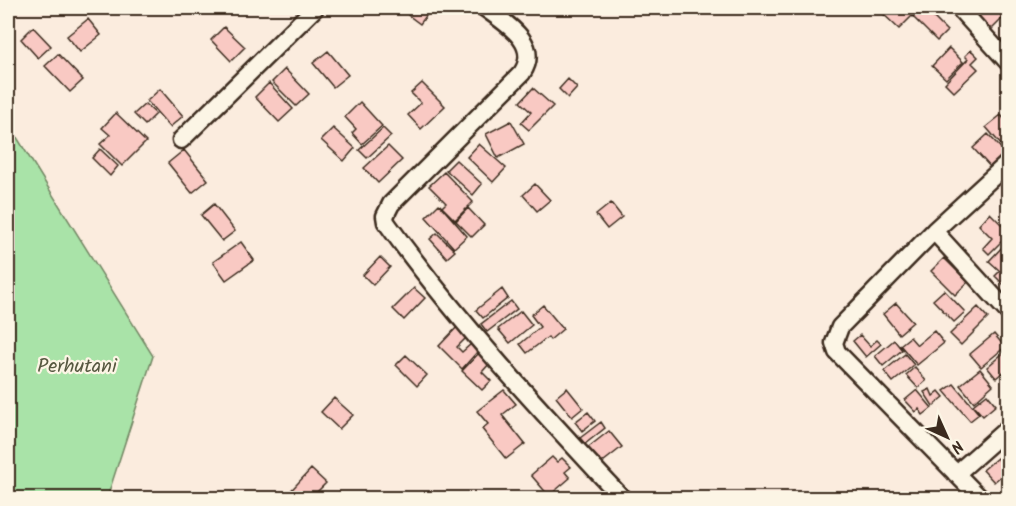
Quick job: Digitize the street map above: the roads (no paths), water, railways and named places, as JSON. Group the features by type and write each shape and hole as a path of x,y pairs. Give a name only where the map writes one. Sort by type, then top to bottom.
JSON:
{"street":[{"path":"181,140 315,8"},
{"path":"485,8 523,41 529,52 529,62 522,73 391,204 385,216 386,222 487,348 622,498"},
{"path":"959,8 1008,62"},
{"path":"980,498 837,352 834,343 840,327 934,231 1008,163"},
{"path":"934,231 1008,312"},
{"path":"956,474 1008,428"}],"park label":[{"name":"Perhutani","path":"77,367"}]}
